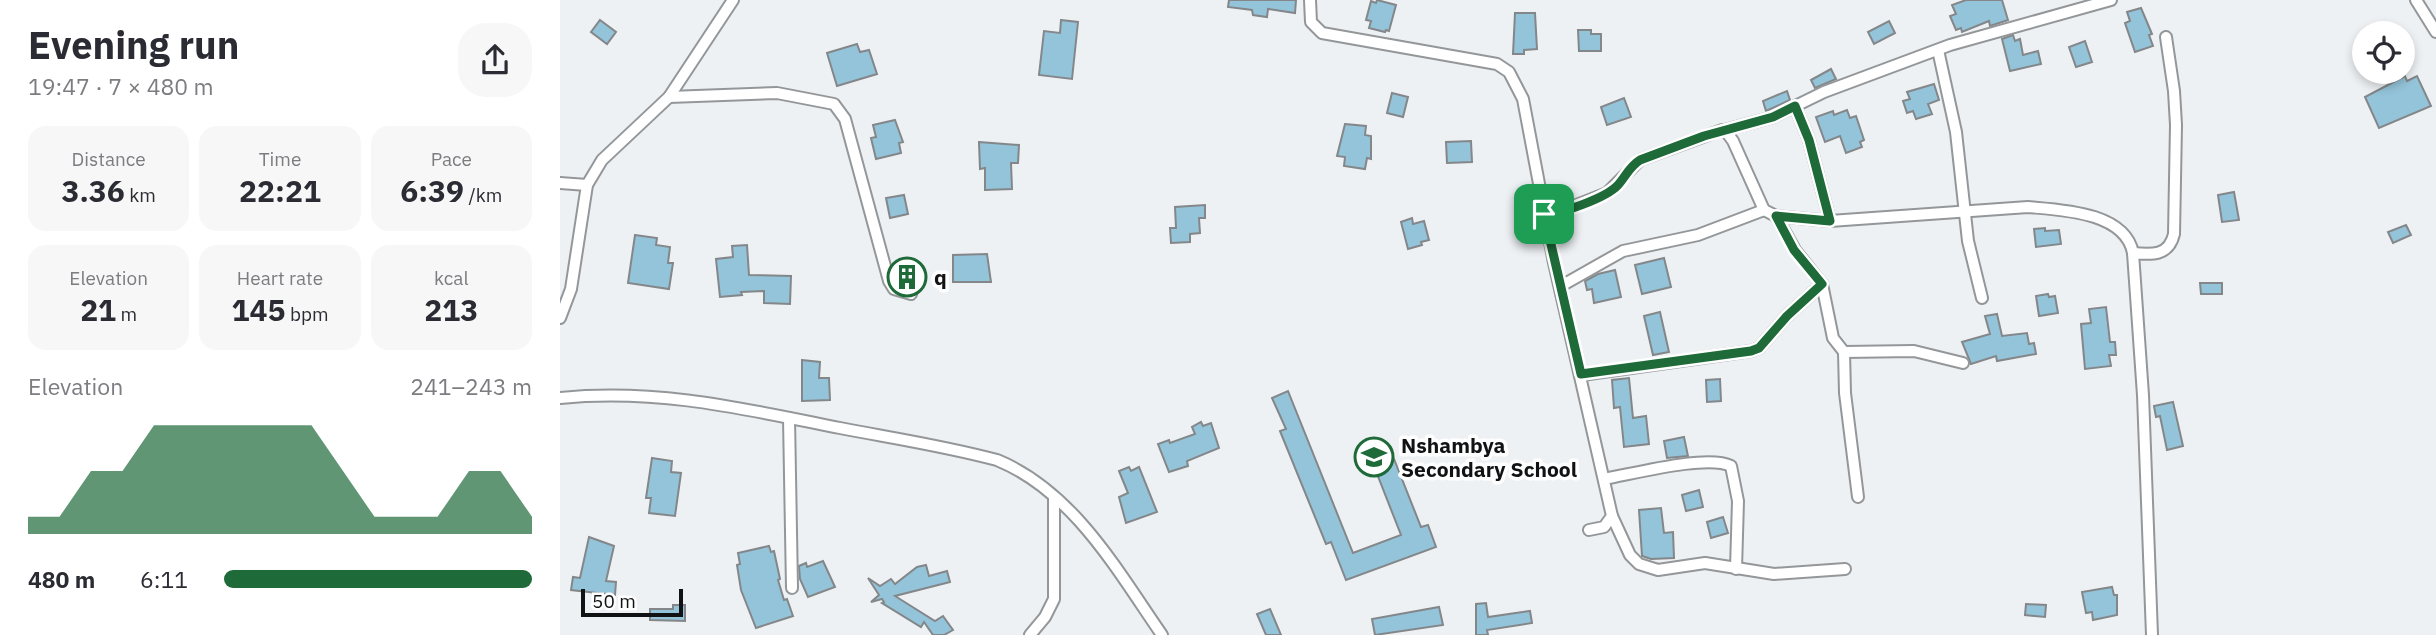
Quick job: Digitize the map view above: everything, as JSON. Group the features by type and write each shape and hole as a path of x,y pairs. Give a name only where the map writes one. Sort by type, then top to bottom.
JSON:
{"street":[{"path":"560,318 571,289 587,185 602,160 669,97 733,0"},
{"path":"1310,0 1311,22 1322,33 1497,64 1509,72 1523,99 1534,144 1544,214 1612,516 1630,555 1647,567 1658,570 1705,564 1774,574 1845,569"},
{"path":"1544,214 1559,212 1608,193 1632,165 1640,160 1725,130 1773,117 1938,50 2111,0"},
{"path":"2418,1 2436,32"},
{"path":"2133,253 2156,255 2165,251 2172,244 2174,234 2176,125 2166,37"},
{"path":"1938,50 1956,132 1968,242 1982,298"},
{"path":"669,97 777,93 834,104 845,119 889,281 894,289 911,294"},
{"path":"1795,106 1811,148 1830,221"},
{"path":"1725,130 1764,210 1776,216 1830,221 2028,207 2113,224 2126,234 2133,253 2143,395 2152,635"},
{"path":"560,183 587,185"},
{"path":"1561,286 1623,251 1698,235 1764,210"},
{"path":"1776,216 1794,250 1822,284 1833,338 1843,352 1845,393 1858,497"},
{"path":"1581,374 1751,351 1759,348 1787,316 1822,284"},
{"path":"1843,352 1914,351 1963,363"},
{"path":"560,398 644,394 789,418 997,460 1021,470 1066,507 1104,551 1162,635"},
{"path":"789,418 792,588"},
{"path":"1604,479 1692,464 1719,462 1731,467 1738,501 1736,569"},
{"path":"1030,635 1045,617 1054,599 1054,497"},
{"path":"1589,530 1604,527 1612,516"}],"building":[{"path":"1229,0 1296,0 1295,13 1268,9 1267,17 1253,15 1252,10 1228,7"},
{"path":"1377,0 1396,5 1389,31 1369,28 1371,21 1366,20 1371,1 1376,3"},
{"path":"1966,0 2002,0 2008,20 1990,26 1989,21 1962,32 1961,28 1956,30 1950,16 1956,14 1952,5"},
{"path":"2141,8 2152,34 2149,35 2153,46 2135,52 2125,23 2130,21 2127,12"},
{"path":"1515,13 1535,13 1537,49 1524,50 1524,54 1513,54"},
{"path":"600,20 616,32 607,44 591,32"},
{"path":"1061,20 1078,22 1072,79 1039,75 1044,31 1060,33"},
{"path":"1889,21 1895,33 1874,44 1868,32"},
{"path":"1578,30 1591,30 1591,34 1601,34 1601,51 1579,51"},
{"path":"2013,35 2015,41 2020,39 2023,55 2038,51 2041,64 2010,71 2002,39"},
{"path":"2085,41 2092,62 2076,67 2069,47"},
{"path":"857,44 860,52 869,50 877,74 837,86 827,53"},
{"path":"1831,69 1836,79 1815,88 1811,80"},
{"path":"2417,76 2431,106 2379,128 2365,97 2390,84 2415,84"},
{"path":"1934,84 1939,100 1928,104 1932,114 1916,119 1913,111 1907,113 1903,101 1910,99 1907,92"},
{"path":"1787,91 1790,100 1766,111 1763,101"},
{"path":"1392,93 1408,97 1403,117 1387,113"},
{"path":"1624,98 1631,117 1607,125 1601,107"},
{"path":"1847,110 1850,118 1856,116 1864,140 1860,142 1862,147 1846,153 1840,136 1825,142 1816,117 1833,111 1834,115"},
{"path":"895,120 903,142 899,143 901,153 876,159 871,138 876,137 873,125"},
{"path":"1345,124 1366,126 1365,135 1371,136 1371,159 1367,158 1365,169 1344,166 1345,157 1337,156"},
{"path":"1471,141 1472,162 1447,163 1446,142"},
{"path":"979,142 1019,145 1018,163 1011,163 1012,189 985,190 985,168 980,169"},
{"path":"2234,192 2239,220 2222,222 2218,195"},
{"path":"904,195 908,214 890,218 886,198"},
{"path":"1205,205 1205,218 1199,218 1200,233 1190,234 1190,242 1171,243 1170,228 1176,228 1175,207"},
{"path":"1412,218 1413,224 1424,221 1429,240 1408,249 1401,222"},
{"path":"2406,225 2411,235 2393,243 2388,232"},
{"path":"2045,228 2045,231 2059,230 2061,244 2036,247 2034,229"},
{"path":"635,235 657,238 656,245 670,247 668,263 673,263 669,289 628,283"},
{"path":"747,245 749,275 791,276 790,304 764,303 764,291 741,292 742,295 720,297 716,259 733,257 732,246"},
{"path":"987,254 991,282 953,282 953,255"},
{"path":"1664,258 1671,287 1642,294 1635,265"},
{"name":"q","path":"916,266 919,283 909,285 899,282 894,270"},
{"path":"1615,270 1621,297 1594,303 1592,289 1587,290 1585,281"},
{"path":"2200,283 2222,283 2222,294 2201,294"},
{"path":"2048,294 2049,297 2055,296 2058,313 2039,316 2036,296"},
{"path":"2106,307 2110,342 2115,342 2116,355 2109,355 2111,366 2085,369 2081,324 2091,323 2089,309"},
{"path":"1660,312 1669,352 1653,355 1644,316"},
{"path":"1997,314 2002,336 2027,333 2029,344 2034,343 2036,354 1997,361 1996,356 1971,364 1962,342 1990,334 1985,316"},
{"path":"802,360 820,362 819,378 829,378 830,400 802,401"},
{"path":"1629,378 1633,418 1646,416 1649,444 1624,447 1620,407 1614,408 1612,380"},
{"path":"1720,379 1721,401 1707,402 1706,380"},
{"path":"1288,391 1353,553 1401,535 1372,461 1386,455 1388,461 1394,459 1421,527 1428,525 1436,547 1346,580 1331,542 1326,544 1280,431 1286,429 1272,398"},
{"path":"2173,402 2183,446 2167,450 2160,416 2156,417 2154,406"},
{"path":"1201,422 1203,426 1211,423 1219,448 1187,461 1188,466 1169,472 1158,444 1169,440 1170,443 1195,434 1192,427"},
{"path":"1684,437 1688,456 1667,458 1664,441"},
{"path":"652,458 672,461 671,472 681,473 675,516 649,513 651,498 646,498"},
{"path":"1129,467 1131,471 1139,467 1157,512 1126,523 1119,497 1128,493 1119,471"},
{"path":"1699,490 1703,507 1686,511 1682,495"},
{"path":"1661,508 1664,533 1673,532 1674,558 1651,559 1642,556 1639,510"},
{"path":"1723,517 1728,533 1711,538 1707,522"},
{"path":"589,537 614,546 606,581 616,582 615,595 571,590 573,577 580,578"},
{"path":"769,546 771,552 774,551 784,600 787,599 793,616 756,628 741,590 738,553"},
{"path":"823,561 835,587 808,597 800,579 799,566 806,563 807,567"},
{"path":"926,565 929,576 947,571 950,582 895,596 935,621 943,616 953,630 944,635 933,635 924,622 921,627 882,603 882,599 871,602 879,595 868,578 880,586 891,579 895,584 917,567"},
{"path":"2112,587 2114,595 2117,595 2117,615 2093,620 2092,612 2086,613 2082,592"},
{"path":"1486,603 1488,617 1530,611 1532,623 1487,630 1488,635 1476,635 1476,604"},
{"path":"2026,604 2046,605 2045,617 2025,615"},
{"path":"673,605 685,605 685,621 650,620 650,609 673,609"},
{"path":"1439,607 1443,625 1375,635 1372,619"},
{"path":"1270,609 1281,635 1266,635 1257,614"}],"place":[{"name":"q","path":"907,277"},
{"name":"Nshambya Secondary School","path":"1374,457"}],"route":[{"path":"1795,106 1814,156 1830,221 1776,216 1794,250 1822,284 1787,316 1759,348 1751,351 1581,374 1544,214 1559,212 1608,193 1632,165 1640,160 1722,130 1773,117 1795,106"}]}
